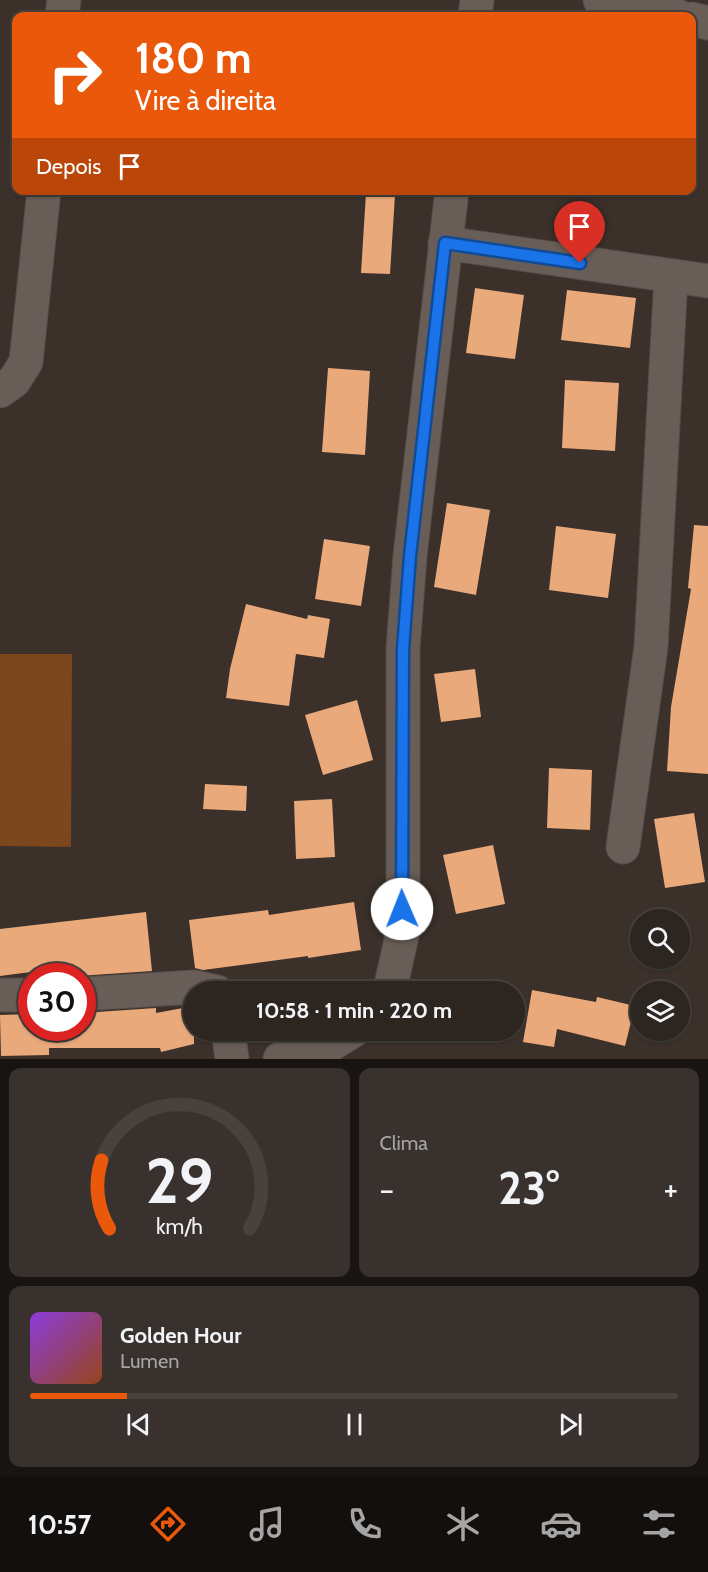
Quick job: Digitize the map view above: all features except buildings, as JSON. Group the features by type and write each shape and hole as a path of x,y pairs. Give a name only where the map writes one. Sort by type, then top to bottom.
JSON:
{"street":[{"path":"600,0 658,12"},
{"path":"0,391 14,381 26,362 43,195"},
{"path":"392,981 403,931 401,702 410,556 451,195"},
{"path":"445,243 708,281"},
{"path":"623,847 651,648 671,276"},
{"path":"96,993 183,988"},
{"path":"0,995 18,995"},
{"path":"230,1041 232,1059"},
{"path":"280,1059 337,1041"}],"shaded area":[{"path":"0,654 72,654 71,847 0,846"}],"route":[{"path":"402,909 403,649 410,556 445,243 580,263"}]}
